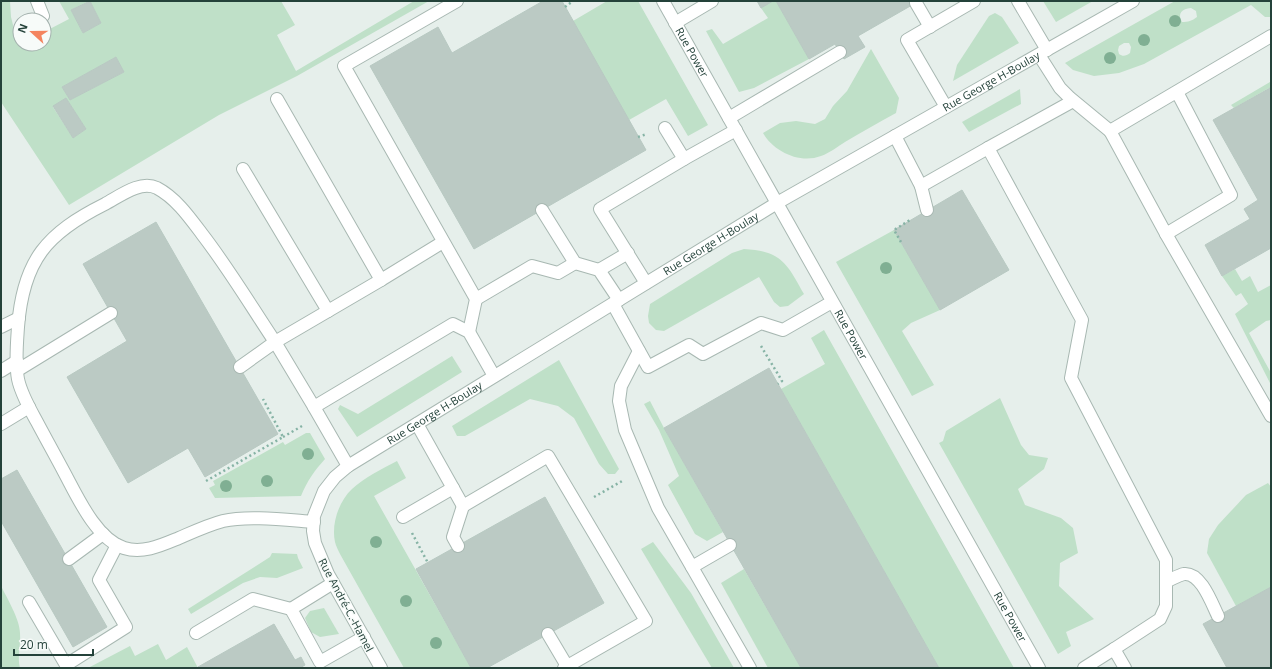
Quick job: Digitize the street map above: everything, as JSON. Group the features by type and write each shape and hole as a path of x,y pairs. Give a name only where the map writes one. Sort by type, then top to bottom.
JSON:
{"street":[{"path":"37,1 41,12"},
{"path":"457,1 344,66 476,299 469,332"},
{"name":"Rue Power","path":"663,1 1039,668"},
{"path":"675,22 712,1"},
{"path":"946,107 907,40 974,1"},
{"path":"1018,1 1060,88 1073,101 1110,131 1166,234 1271,416"},
{"name":"Rue George H-Boulay","path":"314,519 324,491 335,477 348,466 777,203 1133,1"},
{"path":"916,3 930,27"},
{"path":"1110,131 1271,36"},
{"path":"729,118 840,52"},
{"path":"1166,234 1232,195 1177,92"},
{"path":"277,99 381,280"},
{"path":"921,186 1073,101"},
{"path":"665,128 684,159"},
{"path":"646,283 600,209 736,130"},
{"path":"895,136 921,186 927,210"},
{"path":"988,148 1082,320 1071,378 1166,560 1166,606 1160,618 1084,668"},
{"path":"243,169 328,311"},
{"path":"314,519 246,518 224,521 148,549 138,550 126,549 118,545 104,534 85,512 29,407 18,378 17,345 19,318 24,288 40,253 65,226 86,213 136,188 145,186 155,187 164,193 188,214 220,257 314,407 348,466"},
{"path":"542,210 575,263 600,270 628,253"},
{"path":"240,367 274,342 443,242"},
{"path":"476,299 532,266 558,273 575,263"},
{"path":"600,270 648,368 689,345 703,354 761,323 783,330 832,302"},
{"path":"1,371 18,366 111,313"},
{"path":"1,327 19,318"},
{"path":"314,407 453,324 469,332 494,376"},
{"path":"639,351 621,386 619,400 625,430 658,508 750,668"},
{"path":"1,424 29,407"},
{"path":"417,424 463,506"},
{"path":"458,546 453,537 463,506 548,456 646,621 565,667 548,634"},
{"path":"403,517 453,488"},
{"name":"Rue André-C.-Hamel","path":"314,519 313,531 315,543 323,563 381,668"},
{"path":"69,559 104,534"},
{"path":"29,602 66,665 126,627 99,580 118,545"},
{"path":"692,567 730,545"},
{"path":"1166,581 1185,574 1195,577 1202,585 1218,616"},
{"path":"196,633 253,599 291,609 333,583"},
{"path":"291,609 320,665 364,637"},
{"path":"1114,649 1124,668"}],"path":[{"path":"565,7 573,1"},
{"path":"901,242 894,230 927,210"},
{"path":"773,365 782,381 778,384"},
{"path":"206,481 283,437 263,399"},
{"path":"252,449 255,453"},
{"path":"578,507 642,470"},
{"path":"403,517 428,563"}],"green space":[{"path":"1,1 10,1 12,21 12,52 52,52 52,28 69,19 59,1 89,1 71,10 83,33 101,23 90,1 281,1 295,25 277,35 296,71 414,1 429,1 297,76 219,115 69,205 1,102","holes":["116,57 124,72 70,100 62,87","66,98 86,129 73,138 53,107"]},
{"path":"607,1 638,1 708,125 688,136 666,99 629,120 573,21"},
{"path":"773,1 776,1 809,59 754,88 739,92 706,31 712,29 723,44 768,18 761,8"},
{"path":"1043,1 1093,1 1056,22"},
{"path":"1175,1 1271,1 1271,17 1265,17 1251,5 1144,64 1119,73 1094,76 1073,70 1065,63","holes":["1191,8 1196,11 1197,17 1190,21 1182,22 1180,16 1181,12 1185,9","1124,43 1129,43 1131,47 1130,53 1123,56 1119,54 1118,50 1119,46"]},
{"path":"995,13 1002,17 1019,43 953,81 957,65 989,16"},
{"path":"871,49 899,98 896,113 828,153 813,158 788,155 768,140 763,133 780,123 796,121 815,124 825,119 833,106 847,91"},
{"path":"1270,82 1271,90 1269,88 1234,108 1231,105"},
{"path":"1020,89 1021,104 969,132 962,122"},
{"path":"894,230 940,310 911,323 902,331 934,385 912,396 836,262"},
{"path":"744,249 757,250 767,253 782,261 788,267 804,294 788,306 780,307 774,302 759,277 664,331 656,330 649,323 648,316 650,304 732,253"},
{"path":"1235,269 1242,281 1250,276 1258,292 1271,285 1271,320 1266,321 1249,333 1271,373 1271,385 1235,314 1248,304 1241,293 1236,296 1222,276"},
{"path":"824,330 1014,668 939,668 781,389 825,364 811,338"},
{"path":"452,356 462,372 357,437 338,409 340,405 358,414"},
{"path":"559,360 619,469 615,474 608,474 599,464 574,418 558,406 530,399 465,436 457,436 452,426"},
{"path":"1000,398 1021,445 1029,455 1048,458 1044,469 1018,489 1025,505 1061,518 1073,528 1078,553 1060,563 1059,586 1094,619 1066,632 1071,646 1058,654 939,443 943,441 946,431"},
{"path":"650,401 723,532 707,541 695,534 668,485 679,476 659,430 644,404"},
{"path":"306,433 310,433 325,459 306,485 301,496 215,498 209,488 215,485 213,481 283,442 285,445"},
{"path":"397,461 406,478 374,496 471,668 404,668 336,545 334,535 335,520 340,506 347,494 362,481"},
{"path":"1268,483 1271,487 1271,587 1236,606 1207,553 1209,539 1218,525 1246,495"},
{"path":"653,542 691,593 734,668 712,668 641,549"},
{"path":"272,553 297,554 303,568 277,578 260,577 243,583 191,614 188,609 270,557"},
{"path":"744,569 801,668 768,668 721,583"},
{"path":"1,586 18,622 20,637 20,668 1,668"},
{"path":"324,608 339,634 320,637 311,632 305,618 310,611"},
{"path":"158,644 166,660 187,647 198,668 88,668 130,646 135,656"}],"building":[{"path":"90,1 101,23 83,33 71,10"},
{"path":"543,1 562,1 646,150 474,249 370,66 438,27 452,53"},
{"path":"757,1 773,1 761,8"},
{"path":"776,1 919,1 858,36 865,47 844,59 835,44 809,59"},
{"path":"116,57 124,72 70,100 62,87"},
{"path":"1270,88 1271,248 1222,276 1205,245 1250,219 1244,209 1258,200 1213,120"},
{"path":"66,98 86,129 73,138 53,106"},
{"path":"962,190 1009,270 940,310 894,230"},
{"path":"156,222 278,434 205,477 188,448 128,483 67,377 127,341 83,264"},
{"path":"769,368 939,668 801,668 664,428"},
{"path":"17,470 107,627 73,647 1,521 1,479"},
{"path":"545,497 604,603 487,668 471,668 416,569"},
{"path":"1271,587 1271,668 1227,668 1203,624"},
{"path":"274,624 295,660 301,657 305,665 300,668 198,668 198,667"}]}
